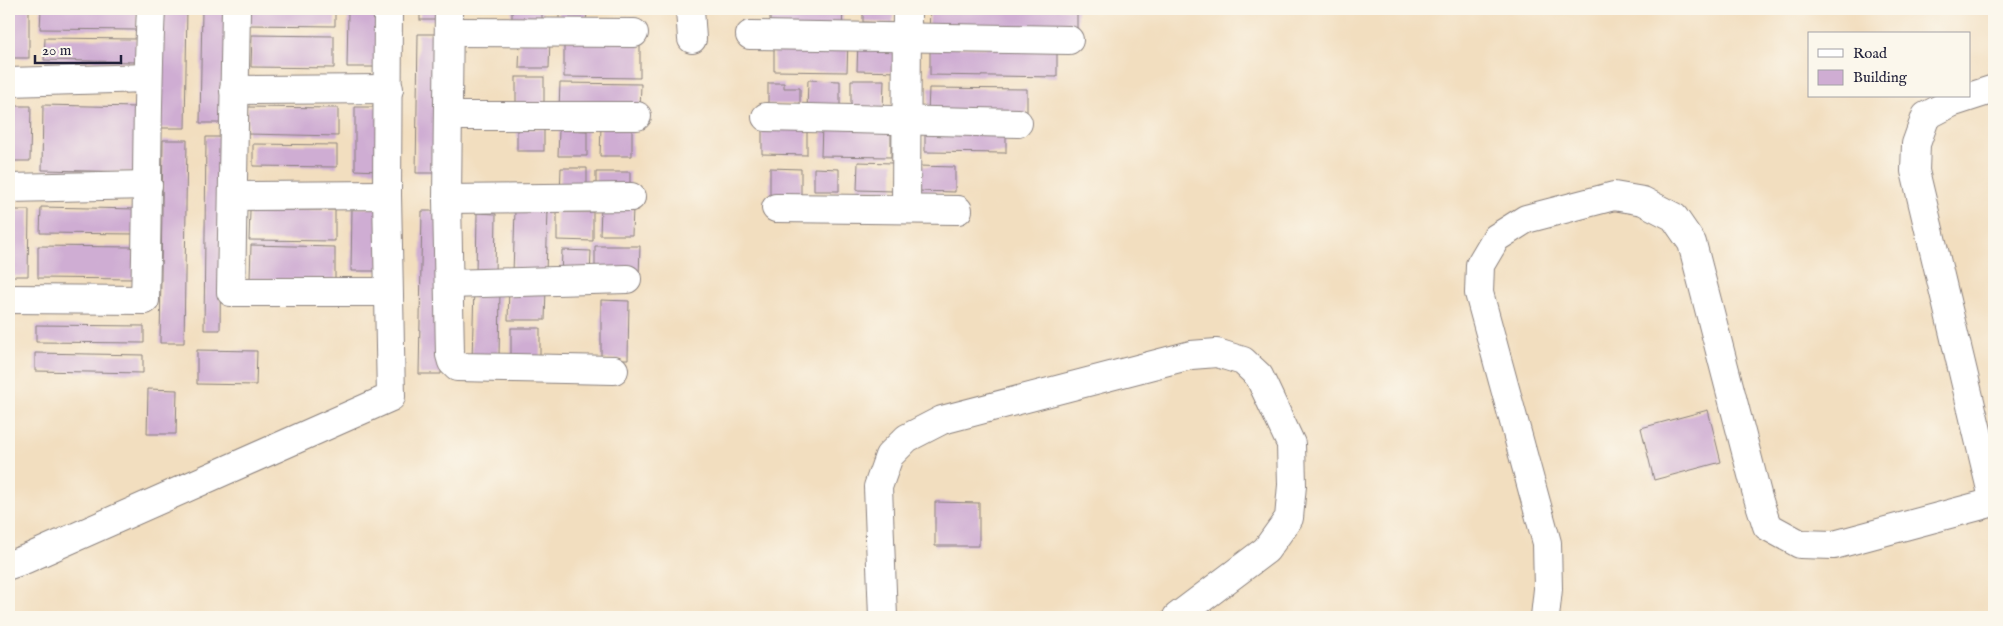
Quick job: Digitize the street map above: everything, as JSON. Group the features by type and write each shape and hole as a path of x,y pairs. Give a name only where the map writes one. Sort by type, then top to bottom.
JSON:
{"street":[{"path":"9,300 145,300 148,78 151,9"},
{"path":"236,9 231,292 388,292"},
{"path":"9,564 26,559 391,397 387,195 388,9"},
{"path":"690,9 692,39"},
{"path":"906,209 907,9"},
{"path":"614,370 457,367 452,362 450,355 447,199 449,20 634,33"},
{"path":"750,35 1069,40"},
{"path":"9,82 148,78"},
{"path":"1970,96 1994,88"},
{"path":"234,90 389,89"},
{"path":"1545,617 1548,589 1547,542 1479,293 1480,264 1496,238 1526,219 1614,196 1643,201 1674,218 1692,243 1758,498 1767,526 1800,544 1834,545 1994,502 1915,171 1916,144 1926,116 1951,102 1963,98"},
{"path":"448,116 636,116"},
{"path":"766,117 1018,122"},
{"path":"9,188 148,185"},
{"path":"234,196 387,195"},
{"path":"447,199 631,197"},
{"path":"776,208 958,210"},
{"path":"449,284 626,280"},
{"path":"883,617 878,488 889,456 907,438 942,420 1191,355 1217,353 1243,361 1259,376 1292,444 1292,485 1289,518 1266,550 1178,617"}],"building":[{"path":"9,9 29,9 29,58 9,58"},
{"path":"41,9 137,9 137,30 40,29"},
{"path":"162,9 187,9 185,128 160,128"},
{"path":"202,9 227,9 226,123 200,123"},
{"path":"248,9 335,9 335,26 248,25"},
{"path":"420,9 448,9 448,20 420,20"},
{"path":"512,9 542,9 542,31 512,31"},
{"path":"559,9 587,9 586,28 559,28"},
{"path":"770,9 843,9 842,30 770,29"},
{"path":"863,9 893,9 893,23 863,22"},
{"path":"930,9 1077,9 1077,34 929,32"},
{"path":"348,11 377,11 377,67 347,67"},
{"path":"418,34 448,34 445,173 416,173"},
{"path":"252,35 334,36 334,68 251,67"},
{"path":"45,38 136,39 136,62 44,60"},
{"path":"520,38 550,39 549,68 519,68"},
{"path":"774,39 848,40 847,72 774,71"},
{"path":"564,40 640,41 640,78 564,77"},
{"path":"858,40 899,41 899,72 857,71"},
{"path":"930,47 1057,49 1057,77 930,75"},
{"path":"516,77 544,77 544,108 516,108"},
{"path":"808,80 840,81 840,110 807,110"},
{"path":"851,80 884,80 883,112 851,111"},
{"path":"560,83 641,84 640,110 559,108"},
{"path":"768,83 784,83 784,88 800,88 800,104 768,104"},
{"path":"929,88 1027,89 1027,114 928,113"},
{"path":"43,105 137,107 136,172 42,170"},
{"path":"9,106 31,106 30,161 9,161"},
{"path":"248,107 338,108 338,136 248,134"},
{"path":"355,107 379,107 378,171 355,170"},
{"path":"762,124 807,124 807,155 762,154"},
{"path":"822,125 891,127 891,157 821,156"},
{"path":"601,126 632,127 632,156 600,156"},
{"path":"517,129 544,129 544,151 517,151"},
{"path":"559,130 587,131 587,156 558,156"},
{"path":"925,130 1006,131 1006,153 925,152"},
{"path":"206,137 222,137 220,330 204,330"},
{"path":"163,140 187,140 184,343 160,343"},
{"path":"253,144 337,145 337,167 253,166"},
{"path":"858,162 893,163 893,191 857,190"},
{"path":"918,166 955,167 955,192 918,191"},
{"path":"561,168 587,168 587,197 560,197"},
{"path":"770,168 801,169 801,203 770,202"},
{"path":"814,168 839,169 839,191 814,191"},
{"path":"596,172 630,172 630,188 596,187"},
{"path":"41,207 137,209 137,234 40,233"},
{"path":"601,207 633,208 632,235 600,235"},
{"path":"352,208 380,208 379,271 351,271"},
{"path":"9,210 29,210 28,276 9,276"},
{"path":"250,210 335,210 335,241 249,240"},
{"path":"515,210 548,210 546,273 513,273"},
{"path":"422,211 444,211 441,374 419,374"},
{"path":"557,212 593,212 593,241 557,240"},
{"path":"477,213 496,214 495,275 476,274"},
{"path":"251,245 335,247 335,280 250,279"},
{"path":"38,246 134,247 134,279 38,278"},
{"path":"595,246 640,246 639,278 595,277"},
{"path":"562,250 591,251 590,279 561,279"},
{"path":"474,287 500,287 499,360 472,360"},
{"path":"509,287 546,288 545,320 508,320"},
{"path":"601,300 629,301 628,359 601,359"},
{"path":"36,325 144,326 144,343 36,342"},
{"path":"511,328 540,328 540,358 511,358"},
{"path":"197,350 257,351 256,385 197,384"},
{"path":"35,353 143,355 143,373 35,371"},
{"path":"148,389 177,390 176,434 147,434"},
{"path":"1708,410 1721,462 1654,480 1641,428"},
{"path":"935,502 979,503 979,546 935,546"}]}
